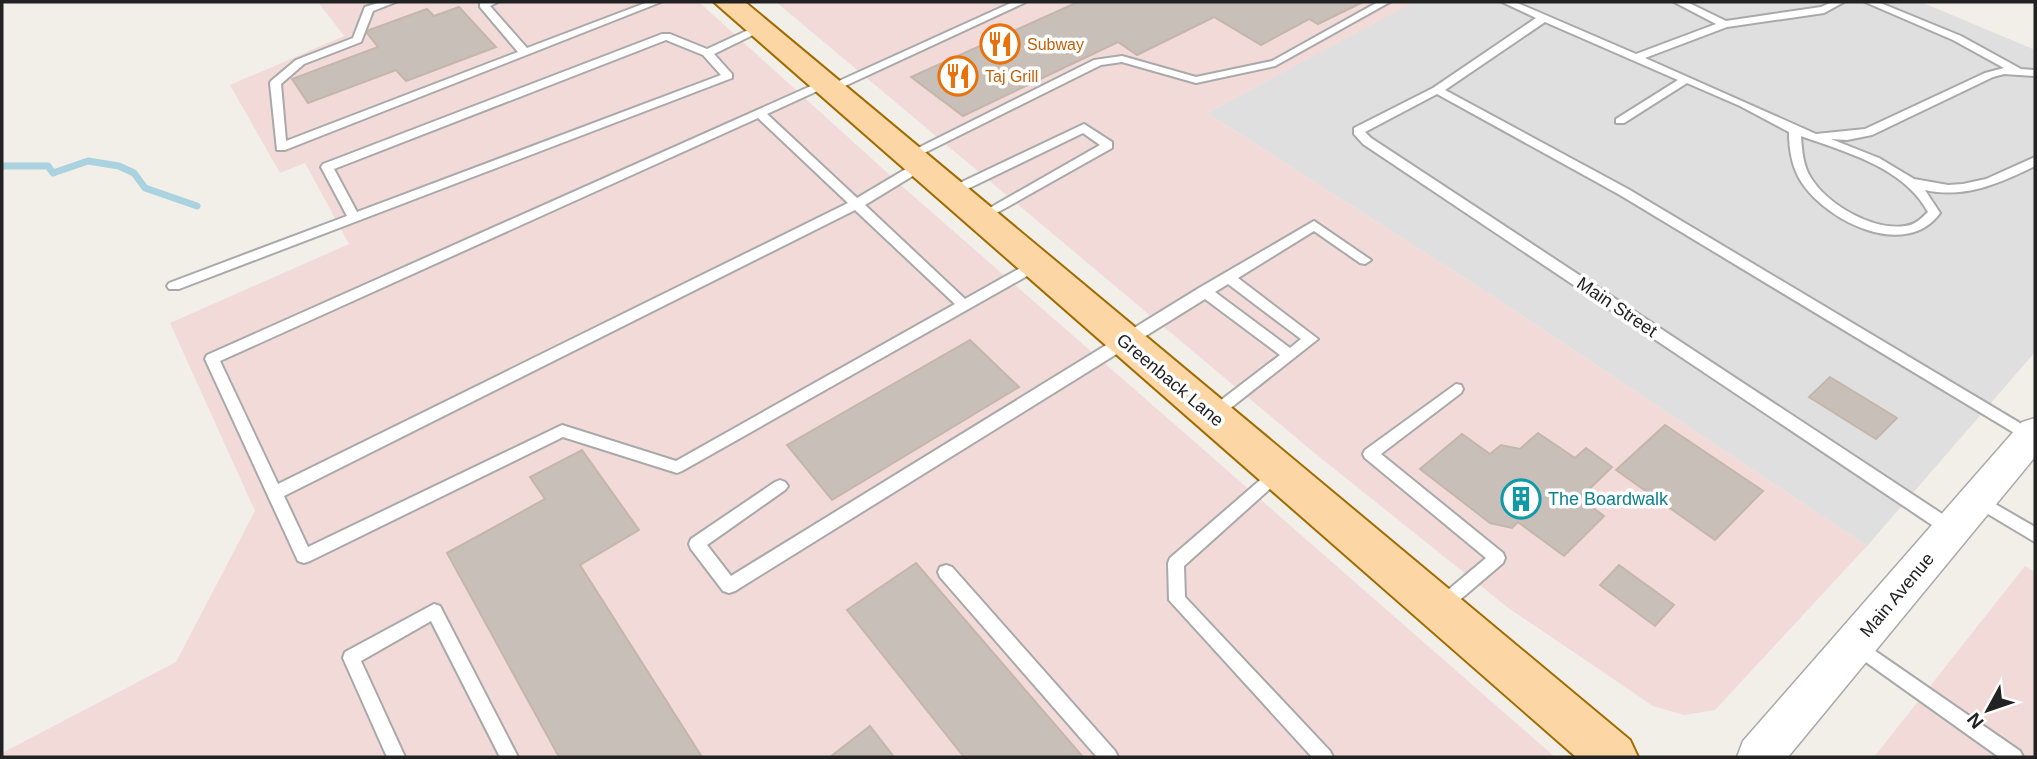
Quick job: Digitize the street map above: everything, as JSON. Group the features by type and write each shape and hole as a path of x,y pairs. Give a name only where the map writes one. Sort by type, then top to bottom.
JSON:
{"main road":[{"name":"Greenback Lane","path":"728,2 1613,757"}],"street":[{"name":"Main Avenue","path":"1759,757 2033,435"}],"lane":[{"path":"391,2 366,6 357,40 300,62 275,83 281,147 641,4 656,2"},
{"path":"493,2 484,5 524,52"},
{"path":"1021,2 760,113 212,359 304,556 562,431 677,467 1037,265"},
{"path":"275,494 857,204 914,161 1098,62 1122,59 1196,80 1275,63 1385,2"},
{"path":"1507,2 1744,104 1795,130 1869,158 1908,182 1930,200 1934,213 1928,224 1913,230 1892,230 1867,225 1840,213 1819,197 1806,181 1796,154 1795,130"},
{"path":"1679,2 1726,24"},
{"path":"1634,58 1726,24 1824,10 1839,2"},
{"path":"1870,2 1957,38 2017,71"},
{"name":"Main Street","path":"1542,19 1437,90 1357,131 1367,141 1952,530"},
{"path":"706,53 759,28"},
{"path":"174,286 354,218 728,76 706,53 666,36 327,167 354,218"},
{"path":"1795,130 1835,136 1868,132 1989,75 2017,71 2035,73"},
{"path":"1620,121 1685,80"},
{"path":"1437,90 1624,192 2033,435"},
{"path":"760,113 965,306"},
{"path":"951,192 1084,128 1108,145 980,217"},
{"path":"1908,182 1935,189 1972,189 2035,161"},
{"path":"780,486 696,544 729,586 1314,225 1365,260"},
{"path":"1212,415 1311,339 1228,277"},
{"path":"1204,291 1290,355"},
{"path":"1438,608 1497,558 1370,454 1455,389"},
{"path":"1279,472 1176,563 1177,600 1324,757"},
{"path":"1978,500 2035,535"},
{"path":"946,572 1109,757"},
{"path":"396,757 351,658 434,611 509,757"},
{"path":"1855,645 2014,757"}],"shaded area":[{"path":"318,2 699,2 903,187 1555,757 2,757 2,753 176,662 255,511 170,323 349,244 305,163 280,173 230,85 344,36"},
{"path":"776,2 1414,2 1207,113 1497,299 1867,546 1715,710 1684,715 1653,706 1507,607 1312,451"},
{"path":"1413,2 1921,2 2035,50 2035,352 1867,546 1497,299 1207,113"},
{"path":"2025,566 2035,572 2035,757 1874,757"}],"building":[{"path":"1078,2 1363,2 1318,24 1309,19 1261,45 1214,17 1137,55 1118,42 963,116 911,77"},
{"path":"459,7 496,47 406,81 396,70 308,103 292,79 378,47 367,33 369,30 427,9 434,16"},
{"path":"970,340 1019,387 832,500 787,445"},
{"path":"1830,377 1897,418 1876,439 1809,397"},
{"path":"1665,425 1763,491 1715,540 1616,470"},
{"name":"The Boardwalk","path":"1538,433 1575,458 1586,448 1612,467 1580,498 1604,516 1564,556 1518,522 1512,528 1490,523 1420,469 1462,434 1490,454 1501,445 1520,449"},
{"path":"582,450 639,530 580,565 702,757 559,757 447,553 545,499 530,477"},
{"path":"916,563 1083,757 964,757 847,610"},
{"path":"1619,565 1674,605 1655,626 1600,585"},
{"path":"870,726 894,757 830,757"}],"waterway":[{"path":"2,166 48,166 53,173 88,161 119,166 134,173 145,188 197,206"}],"place":[{"name":"Subway","path":"1000,44"},
{"name":"Taj Grill","path":"958,76"},
{"name":"The Boardwalk","path":"1521,499"}]}
